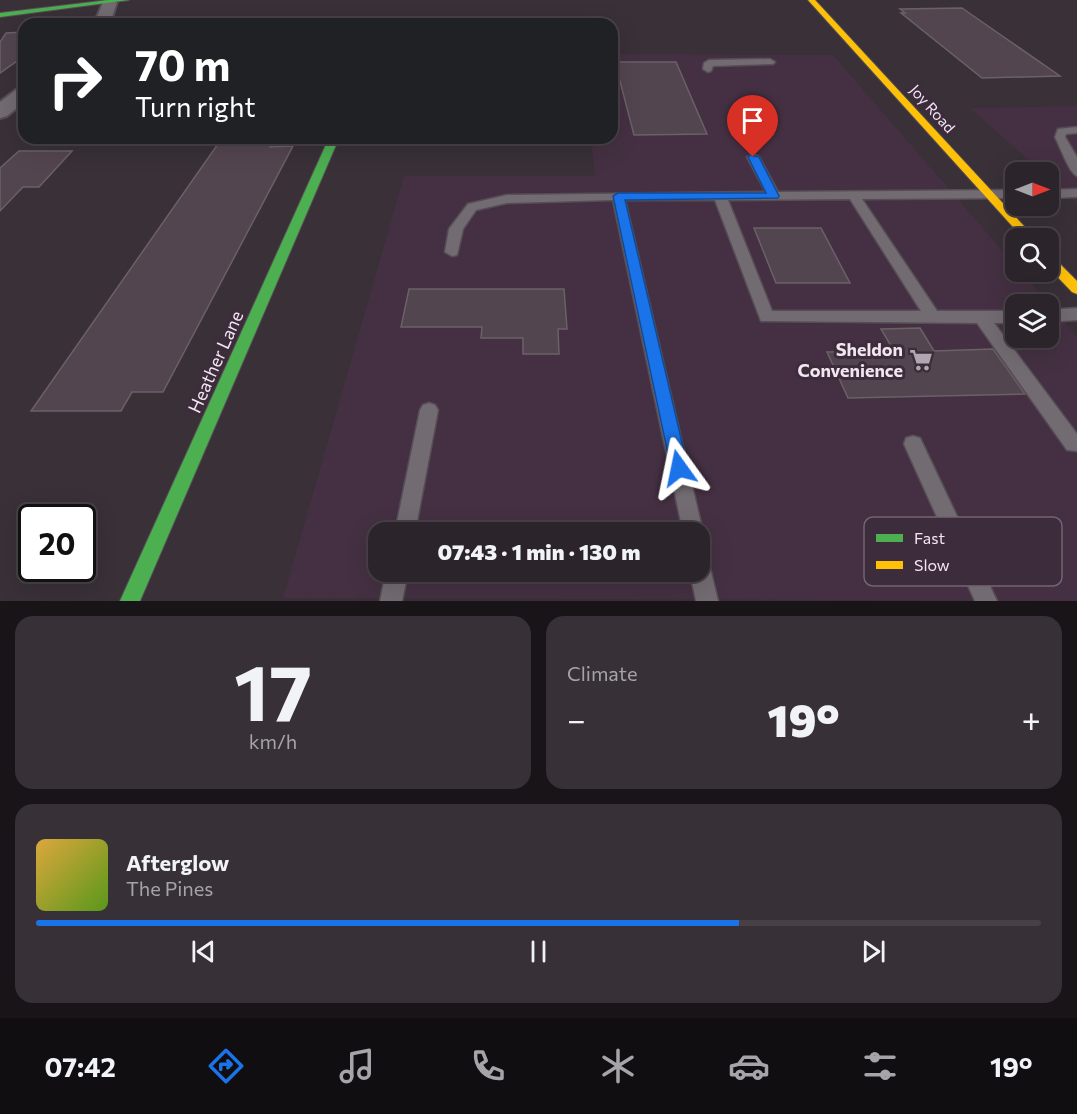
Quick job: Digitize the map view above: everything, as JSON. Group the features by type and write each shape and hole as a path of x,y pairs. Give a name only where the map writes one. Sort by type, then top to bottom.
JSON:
{"street":[{"name":"Joy Road","path":"811,0 1019,228"},
{"path":"0,15 118,1"},
{"path":"106,18 118,1"},
{"path":"0,112 18,98"},
{"name":"Heather Lane","path":"130,601 331,144"},
{"path":"1059,270 1077,289"}],"lane":[{"path":"708,69 709,63 770,62"},
{"path":"1077,130 1062,130 1060,137 1069,151 1077,172"},
{"path":"753,157 774,196"},
{"path":"1059,194 1077,193"},
{"path":"452,252 456,229 472,207 507,199 618,196 1005,194"},
{"path":"618,196 691,522"},
{"path":"720,196 766,317 1005,317"},
{"path":"854,196 933,317"},
{"path":"1059,315 1077,314"},
{"path":"981,317 1074,444"},
{"path":"407,522 429,410"},
{"path":"913,444 947,517"},
{"path":"391,601 395,582"},
{"path":"703,582 707,601"},
{"path":"979,586 986,601"}],"shaded area":[{"path":"618,54 833,55 1005,253 1005,282 1030,282 1040,294 1005,294 1005,348 1059,348 1059,315 1077,336 1077,601 283,598 404,176 595,176 592,144 618,144"},
{"path":"1077,106 1077,204 1059,187 1059,162 1031,162 970,108"}],"building":[{"path":"962,8 1060,76 982,78 901,13 905,13 900,9"},
{"path":"18,32 18,60 0,73 0,42 6,33"},
{"path":"618,62 676,62 707,134 634,135 618,74"},
{"path":"218,144 293,146 163,392 132,392 121,411 31,411"},
{"path":"19,151 72,151 39,187 23,187 0,211 0,168"},
{"path":"754,228 821,228 850,283 776,283"},
{"path":"409,289 564,289 567,329 558,329 559,354 523,354 523,338 481,338 482,327 401,327"},
{"path":"920,328 934,351 993,349 1025,394 848,398 827,352 894,351 881,329"}],"traffic: fast":[{"path":"0,15 126,0"},
{"path":"130,601 331,144"}],"traffic: slow":[{"path":"811,0 1020,228"},
{"path":"1059,270 1077,289"}],"place":[{"name":"Sheldon Convenience","path":"921,360"}],"route":[{"path":"679,468 618,196 774,196 753,157"}]}
